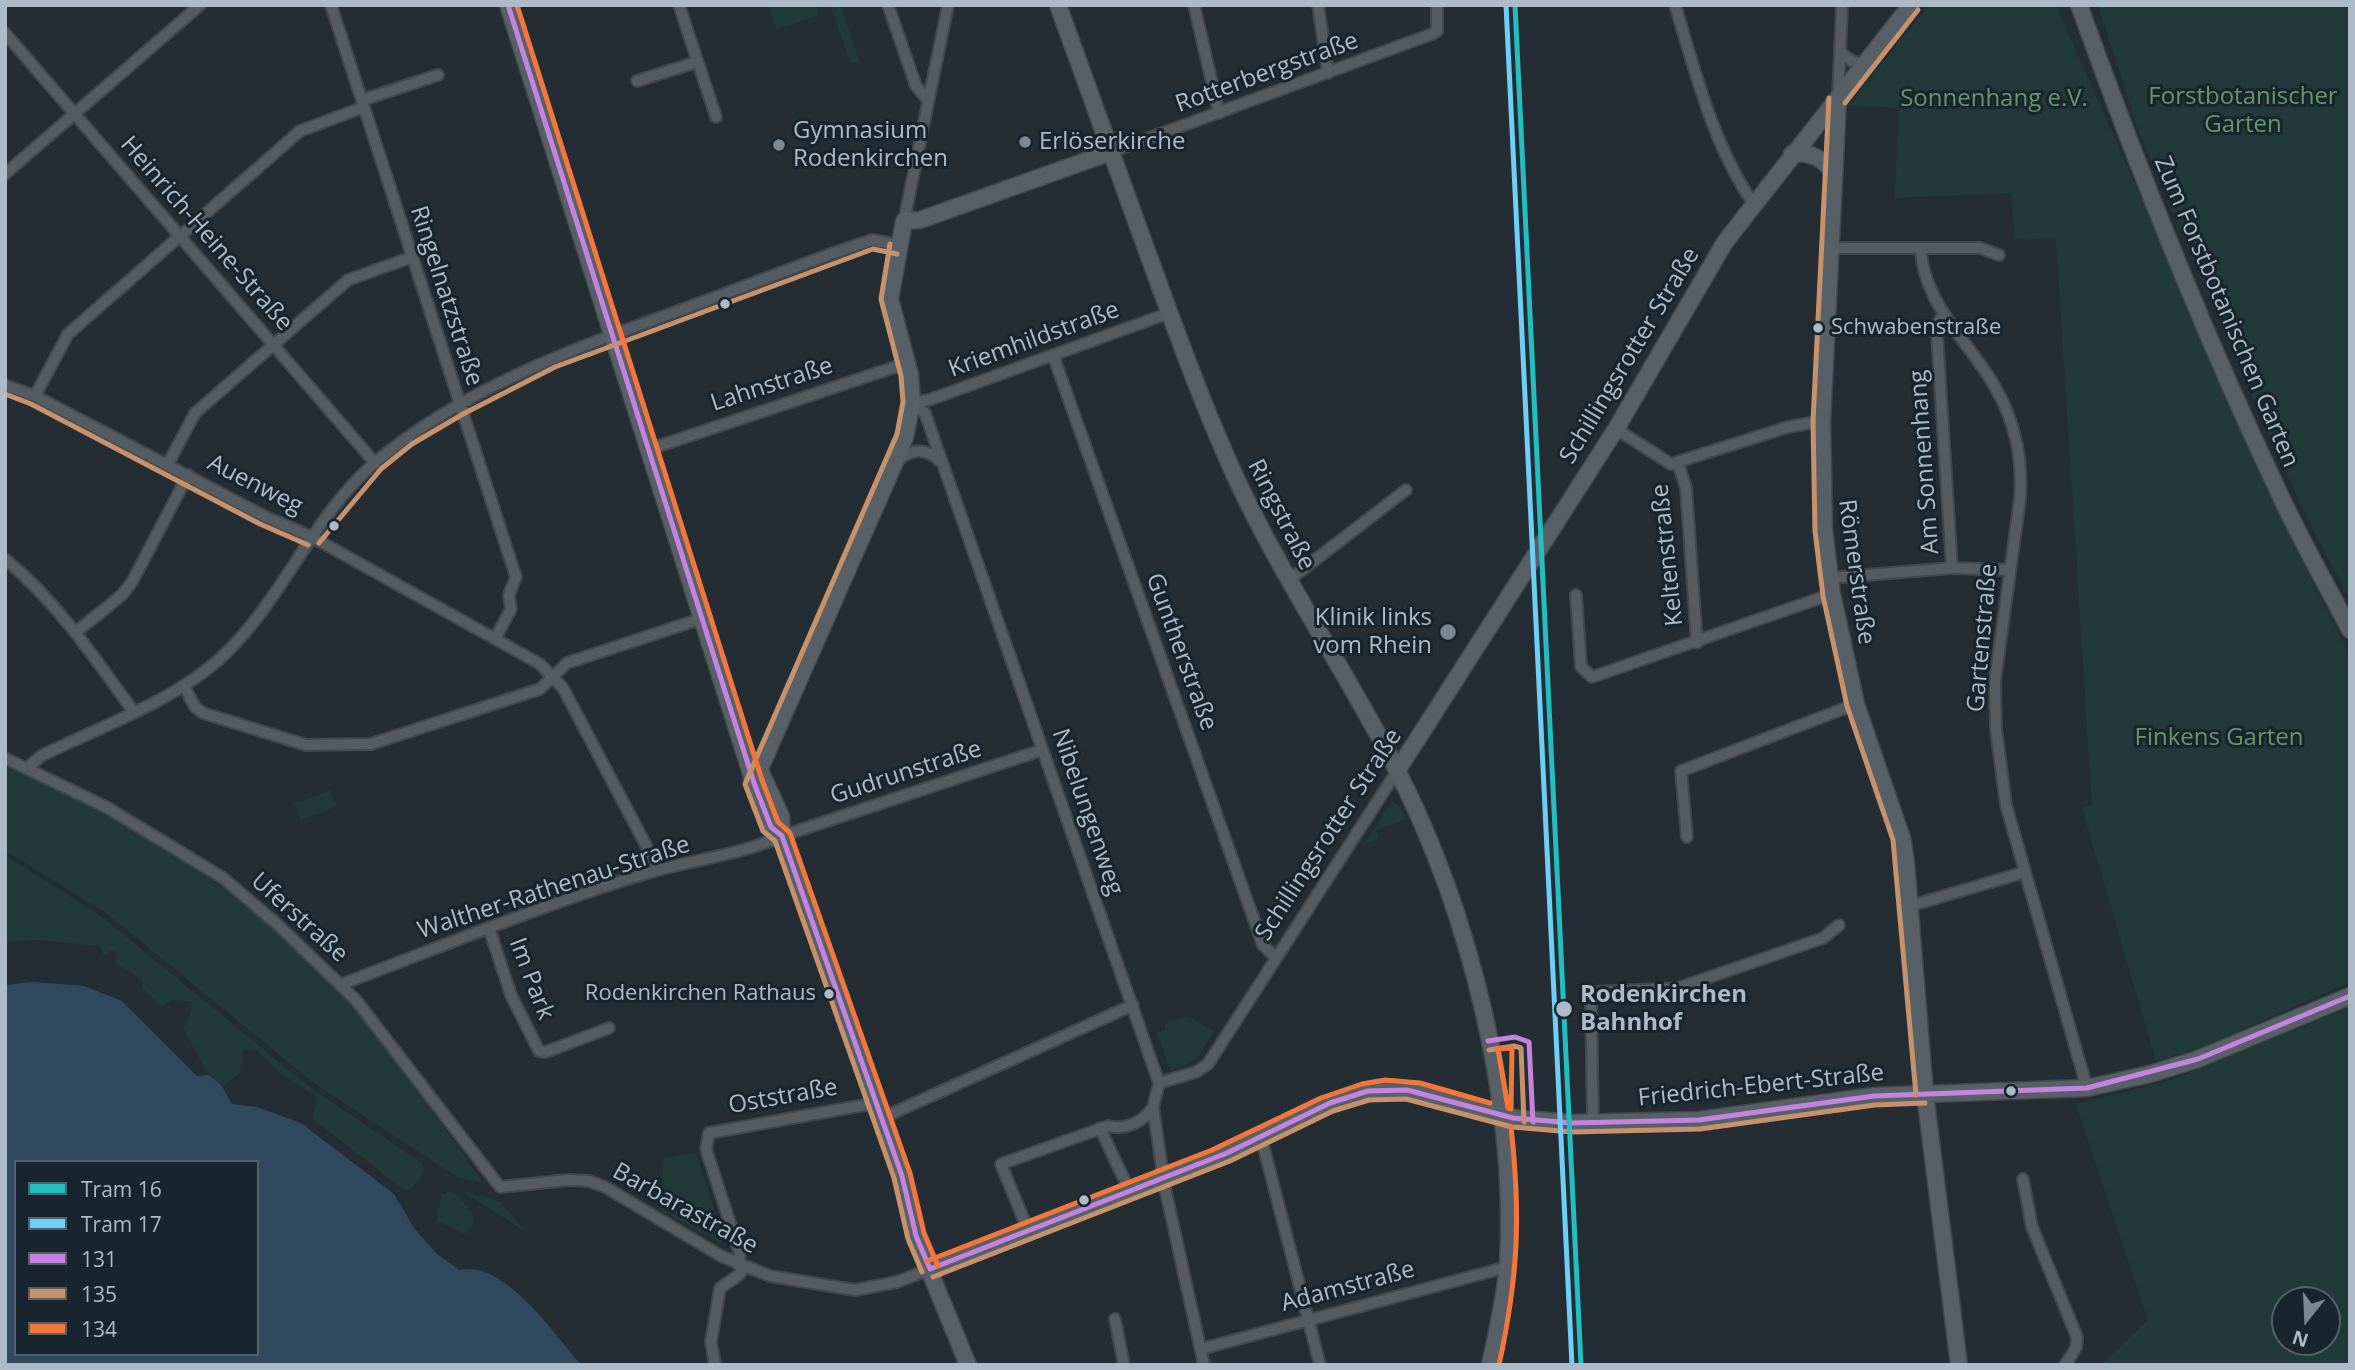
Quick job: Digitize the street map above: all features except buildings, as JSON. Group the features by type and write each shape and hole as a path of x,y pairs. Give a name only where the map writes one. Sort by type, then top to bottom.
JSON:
{"street":[{"path":"5,174 200,5"},
{"name":"Ringelnatzstraße","path":"331,5 516,577 509,595 511,608 496,637"},
{"path":"509,5 615,334 754,783 771,827 782,836"},
{"path":"678,5 716,117"},
{"path":"888,5 916,86 928,100"},
{"path":"754,783 759,766 895,462 912,403 907,363 890,299 948,5"},
{"name":"Ringstraße","path":"1058,5 1169,313 1220,442 1289,580 1397,771 1429,843 1461,934 1486,1031 1501,1116 1507,1267 1490,1365"},
{"path":"1194,5 1219,113"},
{"path":"1318,5 1328,73"},
{"name":"Rotterbergstraße","path":"1111,152 1437,31 1437,5"},
{"path":"1675,5 1700,88 1740,183 1753,203"},
{"name":"Römerstraße","path":"1842,5 1821,478 1831,586 1856,704 1902,838 1926,1094 1959,1365"},
{"name":"Schillingsrotter Straße","path":"1159,1083 1196,1072 1208,1064 1616,429 1725,242 1911,5"},
{"name":"Zum Forstbotanischen Garten","path":"2079,5 2124,131 2201,317 2282,499 2350,630"},
{"name":"Heinrich-Heine-Straße","path":"5,33 375,463"},
{"path":"1840,52 1853,61 1865,64"},
{"path":"637,81 697,62"},
{"path":"35,396 68,334 300,131 438,75"},
{"path":"904,221 920,220 1111,152"},
{"path":"1792,154 1806,153 1818,158 1834,173"},
{"path":"27,767 40,756 184,686 216,664 235,645 276,592 312,537 375,463 407,438 459,405 551,359 873,240 899,245"},
{"path":"1831,248 1980,248 1999,255"},
{"name":"Gartenstraße","path":"1921,249 1926,282 1944,314 1994,385 2018,443 2021,477 1995,681 1996,729 2006,806 2087,1088"},
{"path":"168,464 195,412 348,280 412,257"},
{"name":"Kriemhildstraße","path":"912,403 929,400 1169,313"},
{"name":"Am Sonnenhang","path":"1944,314 1938,323 1937,335 1952,568"},
{"name":"Guntherstraße","path":"1053,355 1263,945 1276,958"},
{"name":"Lahnstraße","path":"650,449 907,363"},
{"name":"Auenweg","path":"5,385 35,396 312,537 496,637 554,676"},
{"name":"Nibelungenweg","path":"912,403 925,413 1159,1083"},
{"path":"1616,429 1671,464 1788,427 1822,421"},
{"path":"895,462 919,450 931,453 942,463"},
{"name":"Keltenstraße","path":"1678,463 1686,488 1698,643"},
{"path":"76,632 121,595 132,582 188,475"},
{"path":"1289,580 1406,490"},
{"path":"5,559 30,579 76,632 133,711"},
{"name":"Keltenstraße","path":"1576,595 1581,667 1585,674 1602,676 1698,643 1831,586 1952,568 2009,570"},
{"path":"184,686 195,706 203,713 306,745 371,744 540,689 567,663 703,618"},
{"path":"554,676 659,870"},
{"path":"1687,837 1681,771 1856,704"},
{"path":"740,734 752,744 772,742"},
{"path":"740,734 759,766 781,816 782,836 902,1176 916,1236 965,1364"},
{"path":"772,742 772,793"},
{"name":"Gudrunstraße","path":"782,836 1042,750"},
{"name":"Uferstraße","path":"5,758 108,808 223,878 277,923 342,984 500,1187"},
{"name":"Walther-Rathenau-Straße","path":"342,984 489,928 659,870 757,848 782,836"},
{"path":"1910,906 2025,872"},
{"path":"1586,1123 1592,995 1600,990 1678,988 1691,985 1824,938 1839,925"},
{"name":"Im Park","path":"489,928 511,995 539,1051 546,1052 609,1028"},
{"name":"Friedrich-Ebert-Straße","path":"930,1269 1165,1178 1261,1138 1339,1099 1385,1089 1407,1090 1533,1122 1586,1123 1699,1120 1874,1096 2087,1088 2150,1074 2198,1059 2350,996"},
{"path":"879,1110 1133,1005"},
{"path":"1028,1230 997,1162 1100,1128 1108,1126 1120,1129 1146,1118 1153,1107 1159,1083"},
{"path":"1153,1107 1204,1365"},
{"name":"Oststraße","path":"741,1266 740,1254 706,1149 705,1139 709,1133 879,1110"},
{"path":"1100,1128 1129,1190"},
{"path":"1261,1138 1320,1365"},
{"path":"2023,1179 2032,1227 2075,1326 2076,1348 2065,1365"},
{"name":"Barbarastraße","path":"500,1187 589,1181 606,1187 741,1266 770,1276 855,1290 897,1282 930,1269"},
{"path":"714,1363 711,1342 720,1288 739,1275 741,1266"},
{"name":"Adamstraße","path":"1200,1349 1507,1267"},
{"path":"1115,1319 1124,1365"}],"green space":[{"path":"816,5 819,15 777,30 769,7"},
{"path":"830,5 840,5 860,61 851,64"},
{"path":"1929,5 2056,5 2294,544 2350,657 2350,982 2205,1046 2156,1061 2082,808 2092,804 2056,238 2015,240 2011,193 1895,198 1899,108 1849,105"},
{"name":"Forstbotanischer Garten","path":"2098,5 2350,5 2350,600 2308,521 2214,310 2138,130"},
{"path":"5,766 101,812 147,838 237,898 278,932 317,968 353,1007 404,1072 483,1183 459,1178 315,1084 105,912 5,851"},
{"path":"330,790 337,806 301,820 294,804"},
{"path":"1392,801 1401,807 1409,828 1404,820 1376,830 1379,838 1363,845"},
{"path":"5,855 101,916 307,1085 423,1164 424,1171 412,1188 405,1191 313,1119 317,1097 278,1072 257,1050 243,1049 240,1073 222,1086 209,1075 183,1029 192,1009 191,1001 172,1000 162,1007 142,988 143,981 116,963 117,954 112,949 104,956 100,946 38,940 5,942"},
{"path":"2350,1007 2350,1365 2102,1365 2148,1320 2076,1104 2171,1080"},
{"path":"1186,1016 1214,1031 1197,1059 1171,1071 1157,1033 1165,1030 1165,1024"},
{"path":"696,1153 724,1239 720,1243 660,1210 664,1158"},
{"path":"460,1190 501,1202 526,1232"},
{"path":"449,1191 455,1193 473,1214 472,1228 464,1234 437,1221 441,1195"}],"water":[{"path":"33,982 84,986 122,1001 197,1076 209,1075 222,1086 232,1104 257,1107 301,1123 394,1194 414,1228 436,1253 459,1270 476,1270 494,1276 511,1287 543,1319 581,1365 5,1365 5,985"}],"tram line":[{"name":"17","path":"1506,5 1572,1365"},
{"name":"16","path":"1515,5 1581,1365"}],"transit line":[{"name":"131","path":"508,5 754,783 771,827 782,836 902,1176 916,1236 930,1269"},
{"name":"134","path":"517,5 762,780 778,822 790,833 910,1173 924,1233 938,1266"},
{"name":"135","path":"1845,103 1918,10"},
{"name":"135","path":"1829,98 1813,421 1815,531 1823,596 1847,706 1893,840 1916,1095"},
{"name":"135","path":"890,244 881,299 901,376 903,402 897,434 745,784 763,831 775,841 894,1178 908,1239 922,1272"},
{"name":"135","path":"319,543 381,469 412,444 463,414 555,367 873,249 897,254"},
{"name":"135","path":"5,394 31,404 260,524 308,545"},
{"name":"131","path":"930,1269 1227,1153 1330,1103 1368,1091 1407,1090 1513,1118 1572,1123 1699,1120 1874,1096 2087,1088 2198,1059 2350,996"},
{"name":"131","path":"1488,1041 1515,1037 1529,1042 1533,1122"},
{"name":"135","path":"1489,1050 1514,1046 1521,1048 1524,1122"},
{"name":"134","path":"1512,1048 1511,1109 1508,1108 1498,1049 1512,1048"},
{"name":"134","path":"927,1261 1212,1150 1321,1098 1362,1084 1385,1080 1420,1083 1490,1103"},
{"name":"135","path":"933,1277 1230,1161 1333,1111 1369,1100 1406,1099 1512,1127 1572,1132 1700,1129 1875,1105 1925,1103"},
{"name":"134","path":"1499,1365 1510,1303 1516,1246 1516,1189 1511,1127"}],"place":[{"name":"Erlöserkirche","path":"1025,142"},
{"name":"Gymnasium Rodenkirchen","path":"779,145"},
{"name":"Schwabenstraße","path":"1818,328"},
{"name":"Klinik links vom Rhein","path":"1448,632"},
{"name":"Rodenkirchen Rathaus","path":"829,994"},
{"name":"Rodenkirchen Bahnhof","path":"1564,1009"}],"park label":[{"name":"Sonnenhang e.V.","path":"1994,99"},
{"name":"Finkens Garten","path":"2219,738"}]}
